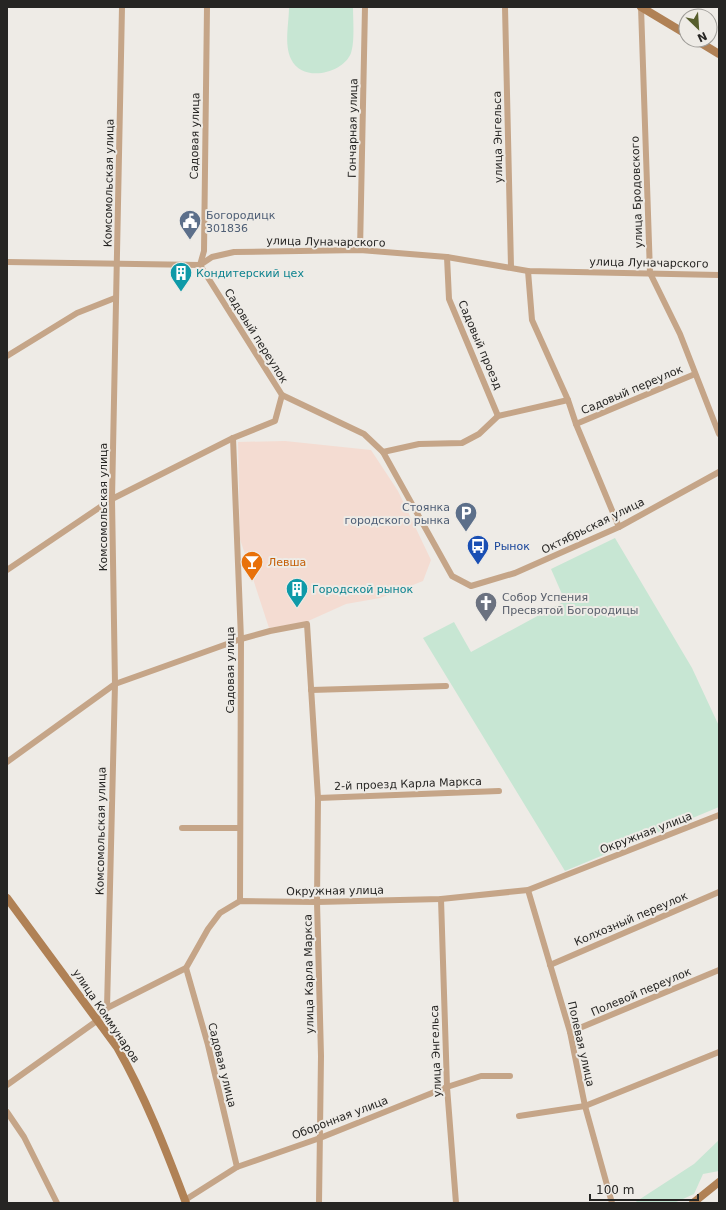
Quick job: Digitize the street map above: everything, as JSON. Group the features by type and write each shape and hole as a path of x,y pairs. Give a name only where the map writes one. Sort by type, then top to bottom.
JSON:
{"main road":[{"path":"641,7 678,29"},
{"path":"709,48 719,54"},
{"name":"улица Коммунаров","path":"7,898 98,1020 132,1073 185,1201"},
{"path":"693,1203 719,1182"}],"street":[{"name":"Комсомольская улица","path":"107,1008 115,684 112,499 122,7"},
{"name":"Садовая улица","path":"200,265 204,251 207,7"},
{"name":"Гончарная улица","path":"360,250 365,7"},
{"name":"улица Энгельса","path":"505,7 511,267"},
{"name":"улица Бродовского","path":"641,7 650,273 680,334 719,434"},
{"name":"улица Луначарского","path":"7,262 200,265 212,257 234,252 360,250 447,257 511,267 528,272 719,274"},
{"name":"Садовый проезд","path":"447,257 449,299 498,416"},
{"name":"Садовый переулок","path":"200,265 282,394 364,434 383,452 452,576 471,586"},
{"path":"528,272 532,320 568,400 576,424 619,527"},
{"path":"7,356 77,313 115,298"},
{"name":"Садовый переулок","path":"576,424 695,374"},
{"path":"7,570 112,499 234,438 275,421 282,394"},
{"name":"Садовый переулок","path":"498,416 568,400"},
{"path":"383,452 419,444 462,443 479,434 498,416"},
{"name":"Садовая улица","path":"234,438 241,639 240,901"},
{"name":"Октябрьская улица","path":"471,586 515,573 619,527 719,472"},
{"name":"улица Карла Маркса","path":"241,639 270,631 307,624 318,798 317,902 321,1056 319,1203"},
{"path":"7,762 115,684 241,639"},
{"path":"311,690 446,686"},
{"name":"2-й проезд Карла Маркса","path":"318,798 499,791"},
{"name":"Окружная улица","path":"240,901 317,902 441,899 528,890 719,815"},
{"path":"182,828 240,828"},
{"name":"Полевая улица","path":"528,890 570,1032 585,1106 612,1203"},
{"name":"Колхозный переулок","path":"550,965 719,892"},
{"name":"улица Энгельса","path":"441,899 447,1087 456,1203"},
{"path":"7,1085 98,1020 107,1008 186,968 208,929 220,913 240,901"},
{"name":"Садовая улица","path":"186,968 208,1046 237,1167"},
{"name":"Полевой переулок","path":"570,1032 719,970"},
{"path":"519,1116 585,1106 719,1052"},
{"name":"Оборонная улица","path":"185,1201 237,1167 320,1138 447,1087 481,1076 510,1076"},
{"path":"7,1112 24,1137 57,1203"}],"shaded area":[{"name":"Городской рынок","path":"285,441 371,450 398,491 431,560 423,581 380,598 346,604 306,622 269,628 240,539 238,442"}],"green space":[{"path":"289,7 353,7 353,43 351,53 347,60 340,66 322,73 304,71 296,66 291,59 288,47 287,33"},
{"path":"615,538 692,668 719,726 719,807 565,871 423,638 454,622 471,652 565,601 551,569"},
{"path":"719,1140 719,1171 703,1174 694,1194 674,1203 634,1203 694,1164"}],"place":[{"name":"Богородицк 301836","path":"190,240"},
{"name":"Кондитерский цех","path":"181,292"},
{"name":"Cтоянка городского рынка","path":"466,532"},
{"name":"Рынок","path":"478,566"},
{"name":"Левша","path":"252,582"},
{"name":"Городской рынок","path":"297,608"},
{"name":"Собор Успения Пресвятой Богородицы","path":"486,622"}]}
